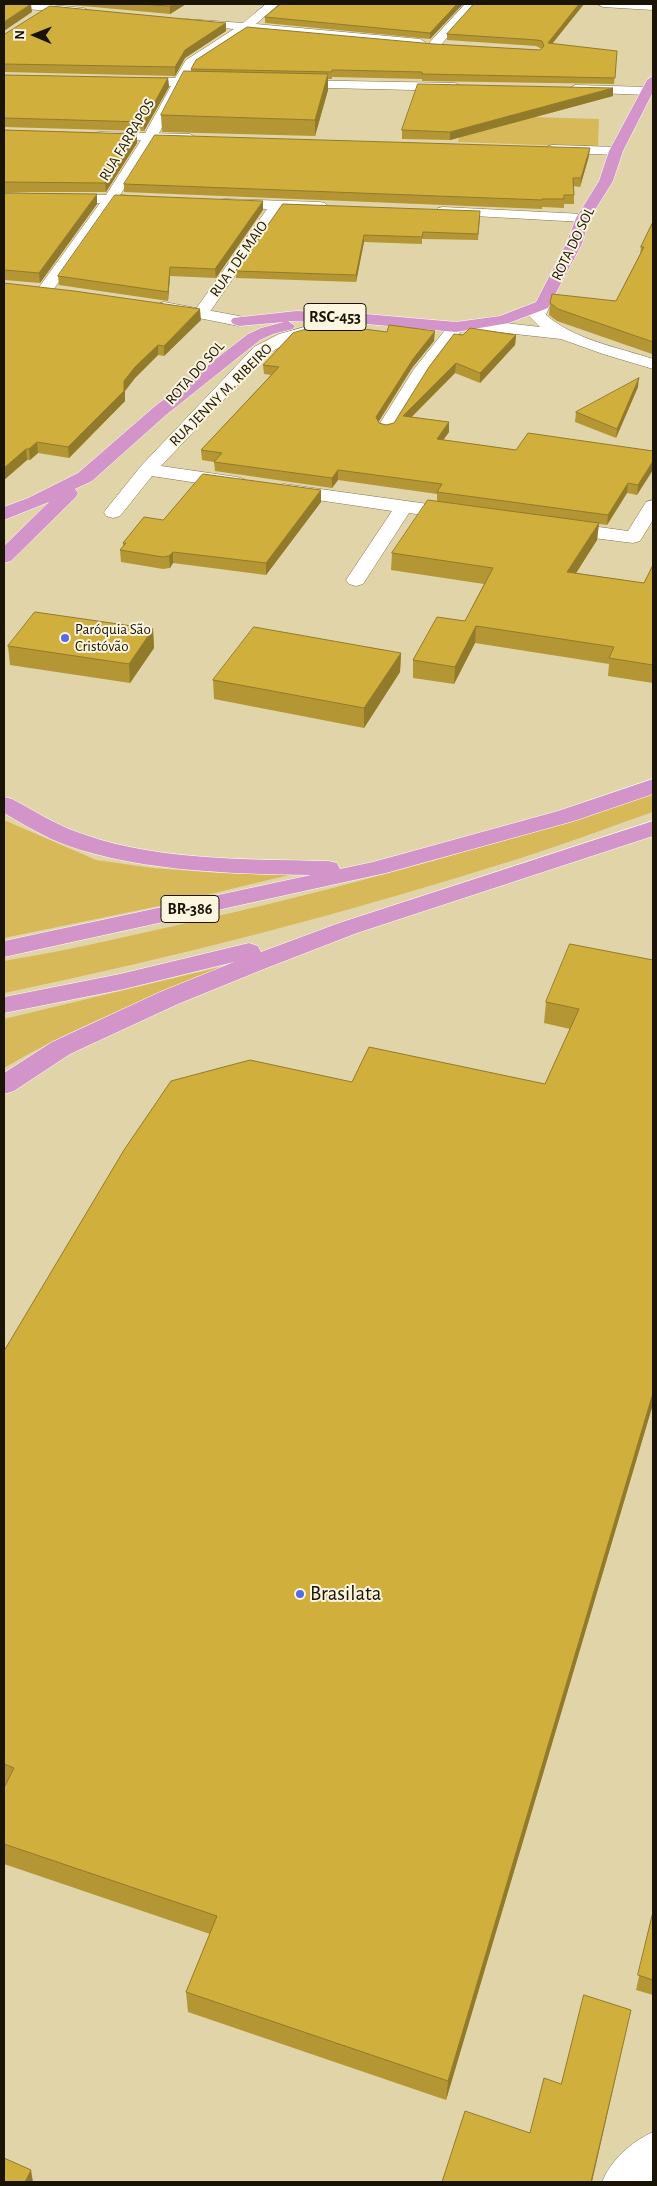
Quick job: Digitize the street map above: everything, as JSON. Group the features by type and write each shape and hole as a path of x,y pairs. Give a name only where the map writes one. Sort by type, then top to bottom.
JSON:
{"highway":[{"name":"ROTA DO SOL","path":"4,514 35,502 85,477 160,411 254,337 282,326 456,327 479,325 515,316 542,305 574,244 583,218 606,181 616,151 651,85"},
{"name":"ROTA DO SOL","path":"160,411 232,331 296,316 390,321 430,326"},
{"path":"232,331 282,326"},
{"path":"210,373 243,333 244,329 232,331"},
{"path":"4,557 85,477"},
{"name":"BR-386","path":"4,949 377,868 566,816 653,786"},
{"path":"4,804 60,834 113,851 188,862 262,867 377,868"},
{"path":"4,1085 62,1048 169,998 348,928 653,828"},
{"path":"604,845 653,839"},
{"path":"4,1006 120,982 348,928"}],"street":[{"path":"4,4 51,6 97,12"},
{"name":"RUA FARRAPOS","path":"45,290 111,198 150,137 190,63 246,26 273,4"},
{"path":"434,45 471,4"},
{"path":"603,4 653,7"},
{"path":"33,18 51,6"},
{"path":"176,19 452,46"},
{"path":"121,81 229,83"},
{"path":"279,84 468,88"},
{"path":"558,89 651,85"},
{"path":"82,135 207,139"},
{"path":"539,149 616,151"},
{"path":"4,197 160,200"},
{"path":"208,202 336,207"},
{"name":"RUA 1 DE MAIO","path":"201,313 276,205"},
{"path":"424,210 583,218"},
{"path":"29,289 65,293"},
{"path":"542,305 537,316 546,324 566,335 653,364"},
{"path":"152,306 201,313 232,331"},
{"name":"RUA JENNY M. RIBEIRO","path":"113,512 147,470 260,351 272,342 287,335 331,325"},
{"path":"479,325 566,335"},
{"path":"386,428 420,373 456,327"},
{"path":"147,470 470,516"},
{"path":"547,526 633,537 653,506"},
{"path":"356,580 404,507"},
{"path":"624,2182 653,2154"}],"shaded area":[{"path":"463,115 599,119 598,147 458,142"},
{"path":"653,793 653,812 538,853 457,878 329,915 199,949 4,993 4,961 138,934 328,889 437,860"},
{"path":"4,820 96,860 153,868 219,873 289,875 169,904 4,938"},
{"path":"245,961 91,1023 4,1068 4,1019"}],"building":[{"path":"4,4 31,4 4,22"},
{"path":"142,4 174,4 170,6"},
{"path":"281,4 457,4 430,33 265,17"},
{"path":"474,4 579,4 548,43 617,51 615,78 422,74 422,72 337,70 332,70 332,72 191,69 196,60 247,27 434,44 540,50 544,46 542,41 537,40 447,34"},
{"path":"50,6 226,23 185,50 175,67 4,64 4,35"},
{"path":"184,71 328,74 315,120 161,115"},
{"path":"4,75 168,78 144,122 4,118"},
{"path":"418,84 613,88 450,132 402,130"},
{"path":"4,130 137,134 105,183 4,182"},
{"path":"155,135 590,148 581,178 573,178 574,195 564,195 564,199 542,200 124,184"},
{"path":"4,193 97,194 39,273 4,270"},
{"path":"115,195 263,201 215,269 170,267 168,292 58,276"},
{"path":"283,204 480,211 478,234 423,232 422,237 364,235 356,275 236,271"},
{"path":"653,222 653,342 558,309 550,303 552,294 616,301 644,247 641,247"},
{"path":"4,283 200,309 164,346 158,345 135,367 124,381 124,391 68,447 37,442 4,468"},
{"path":"325,324 387,332 389,325 435,331 413,359 376,417 379,423 386,425 394,423 429,367 454,334 463,335 470,328 516,335 480,373 456,363 403,416 449,422 437,439 516,450 528,433 653,451 653,461 638,485 628,483 608,515 437,492 442,484 338,470 332,478 214,462 222,453 201,450 279,367 263,365 293,333"},
{"path":"639,378 617,429 576,412"},
{"path":"203,474 321,490 266,563 173,552 169,556 163,557 120,550 126,543 123,543 144,517 163,520"},
{"path":"428,500 599,523 567,572 644,583 653,565 653,665 609,658 614,647 476,626 455,667 413,660 437,617 465,621 493,568 392,553"},
{"path":"35,612 153,629 129,664 8,646"},
{"path":"254,627 401,653 364,708 213,680"},
{"name":"Brasilata","path":"570,944 653,960 653,1393 448,2081 186,1992 217,1916 4,1844 4,1788 14,1768 4,1764 4,1351 124,1150 171,1081 250,1060 352,1082 369,1047 545,1084 579,1009 546,1002"},
{"path":"653,1912 653,1980 638,1975"},
{"path":"584,1995 631,2010 591,2182 442,2182 465,2111 530,2133 544,2078 561,2084"},
{"path":"4,2158 31,2170 25,2182 4,2182"}],"place":[{"name":"Paróquia São Cristóvão","path":"65,638"},
{"name":"Brasilata","path":"300,1594"}]}
